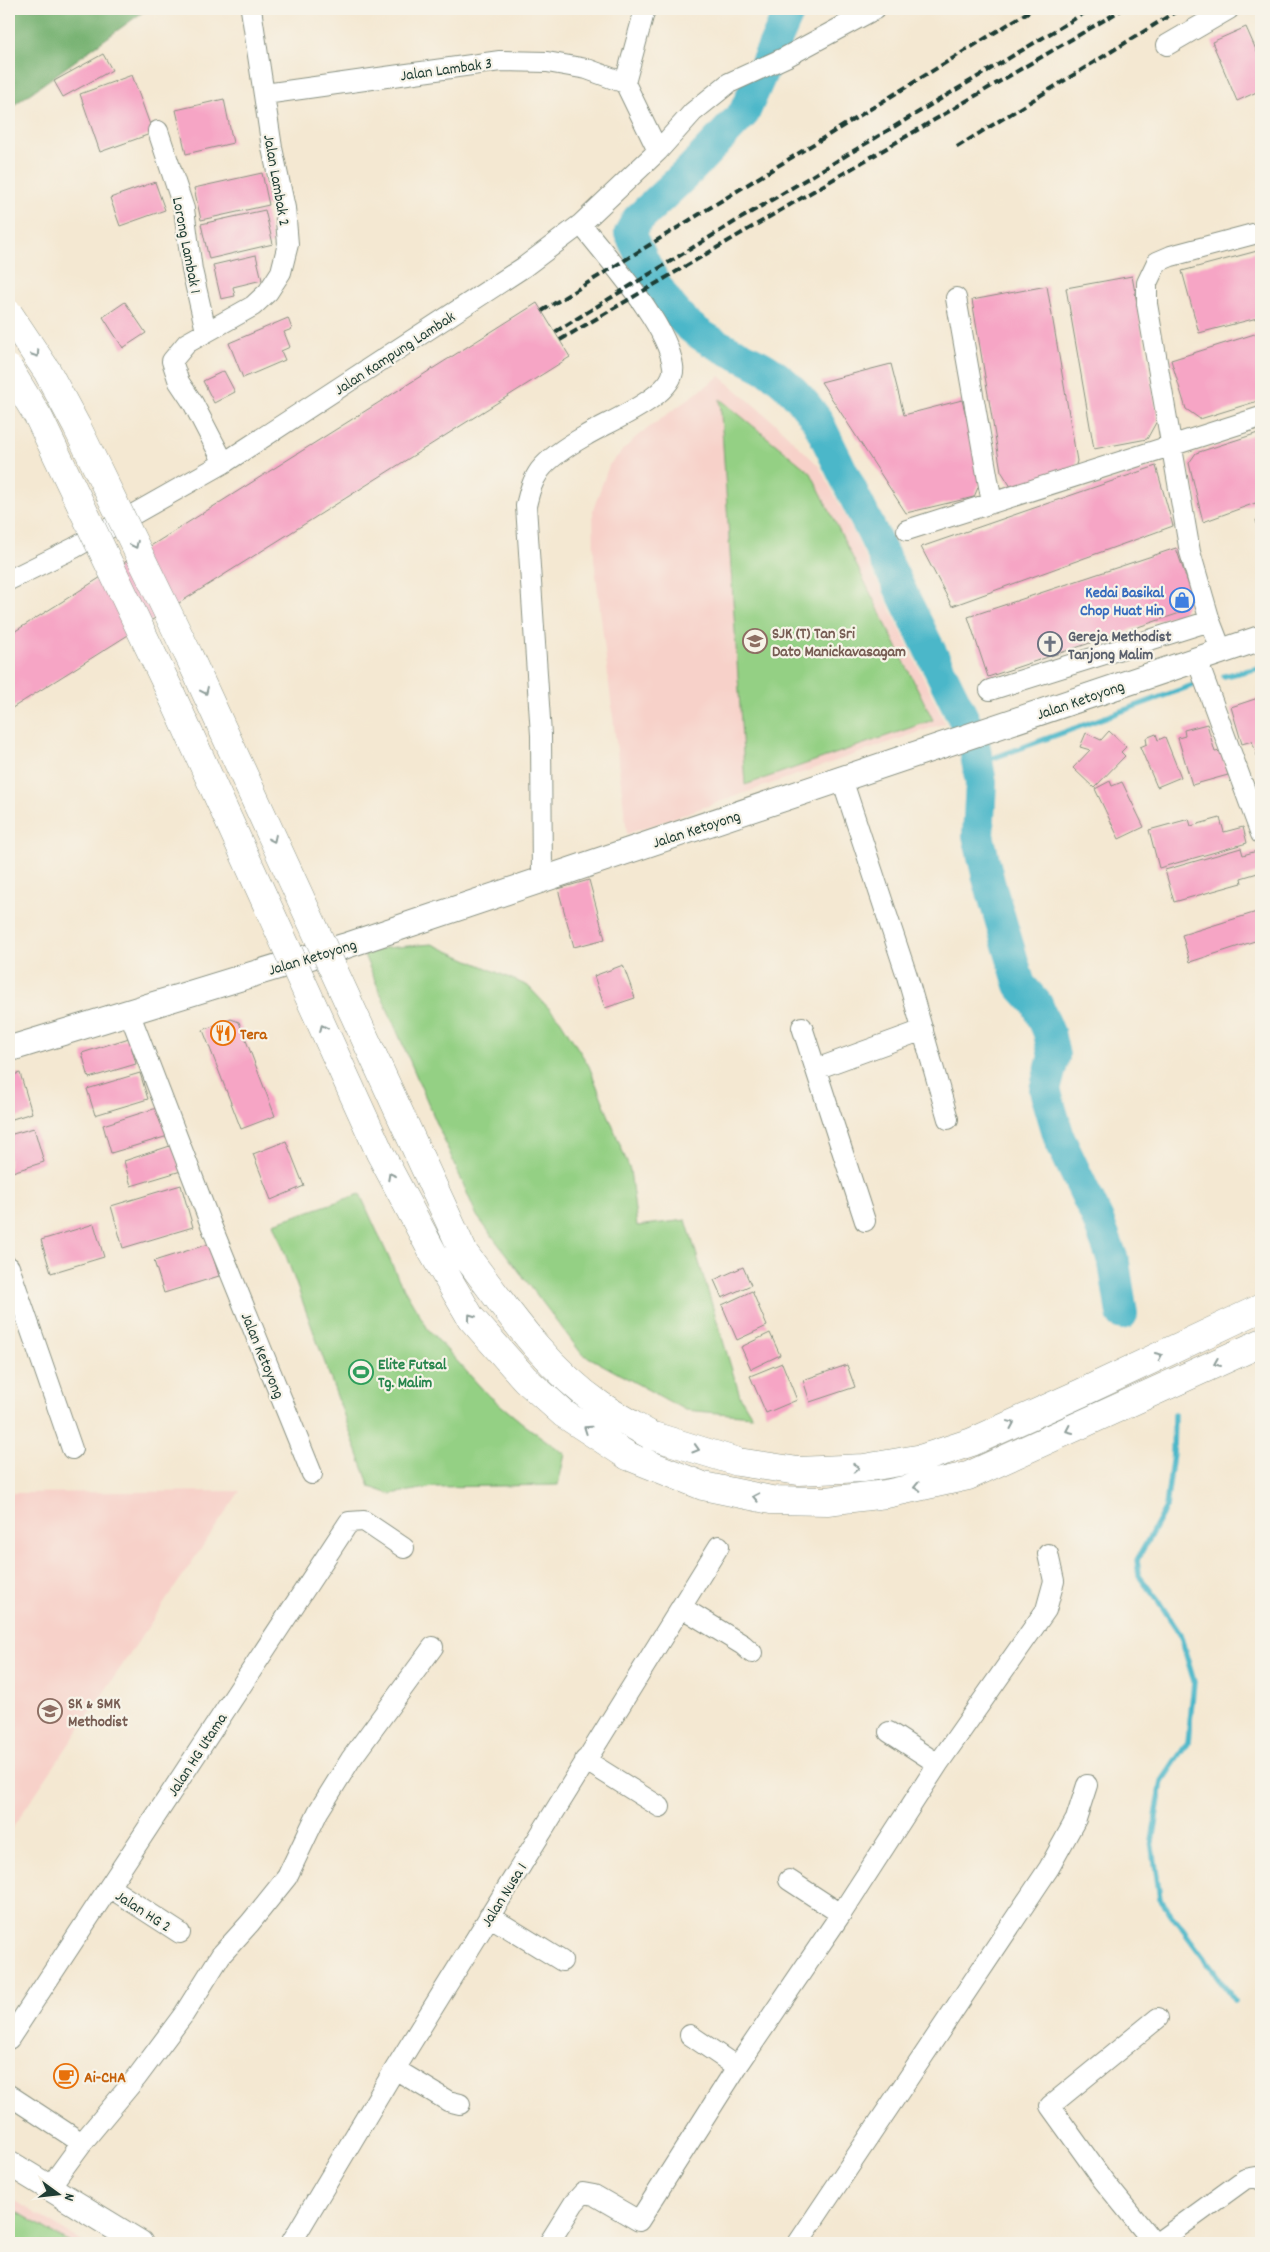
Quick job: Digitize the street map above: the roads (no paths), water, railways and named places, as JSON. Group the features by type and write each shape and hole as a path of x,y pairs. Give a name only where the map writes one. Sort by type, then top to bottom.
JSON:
{"main road":[{"path":"9,314 47,371 77,427 188,654 464,1254 521,1329 556,1367 599,1405 650,1435 738,1462 798,1471 864,1468 923,1458 990,1434 1261,1308"},
{"path":"9,369 39,418 168,687 380,1154 433,1254 471,1318 525,1379 564,1414 628,1456 703,1486 771,1500 827,1500 886,1494 968,1476 1261,1343"}],"street":[{"name":"Jalan Lambak 2","path":"224,463 193,403 179,382 172,361 187,343 253,306 268,292 281,272 284,263 288,244 286,208 272,148 251,9"},
{"path":"645,9 625,83 658,151"},
{"name":"Jalan Kampung Lambak","path":"9,580 74,548 224,463 516,272 581,224 658,151 694,112 729,83 786,57 875,9"},
{"path":"1167,45 1229,9"},
{"name":"Jalan Lambak 3","path":"265,94 500,61 548,62 587,69 625,83"},
{"name":"Lorong Lambak 1","path":"158,131 184,209 192,270 206,331"},
{"path":"542,880 541,735 526,506 532,482 546,463 586,435 649,400 672,379 674,368 666,342 654,320 581,224"},
{"path":"1222,652 1210,621 1190,552 1147,304 1147,283 1156,262 1171,256 1261,232"},
{"path":"956,298 992,503"},
{"path":"907,530 1261,417"},
{"path":"990,690 1210,621"},
{"name":"Jalan Ketoyong","path":"9,1049 345,946 1261,638"},
{"path":"1197,660 1261,834"},
{"path":"842,779 907,976 948,1119"},
{"name":"Jalan Ketoyong","path":"129,1012 211,1225 312,1474"},
{"path":"802,1027 865,1221"},
{"path":"816,1069 923,1030"},
{"path":"9,1267 72,1449"},
{"name":"Jalan HG Utama","path":"9,2039 349,1522 364,1521 404,1548"},
{"name":"Jalan Nusa 1","path":"291,2243 395,2069 718,1546"},
{"path":"549,2243 574,2203 583,2193 594,2195 639,2221 737,2067 841,1914 938,1764 1046,1610 1054,1581 1048,1554"},
{"path":"681,1607 743,1645 752,1653"},
{"path":"49,2188 82,2143 137,2077 184,2014 221,1955 287,1877 318,1812 351,1759 434,1648"},
{"path":"889,1732 938,1764"},
{"path":"585,1760 660,1807"},
{"path":"798,2243 1049,1868 1076,1819 1087,1785"},
{"path":"789,1880 841,1914"},
{"name":"Jalan HG 2","path":"109,1887 180,1933"},
{"path":"489,1916 562,1961"},
{"path":"1158,2018 1050,2106 1103,2180 1155,2243 1245,2179 1256,2177 1261,2180"},
{"path":"690,2035 737,2067"},
{"path":"395,2069 448,2101 460,2104"},
{"path":"9,2095 82,2143"},
{"path":"9,2163 140,2243"}],"waterway":[{"path":"790,9 744,113 689,171 637,220 630,233 661,292 676,313 704,337 774,374 794,392 817,420 973,738 981,783 978,835 989,882 1020,985 1037,1004 1049,1033 1054,1056 1045,1090 1060,1140 1097,1218 1114,1263 1122,1314"},
{"path":"1224,676 1261,669"},
{"path":"977,764 1196,684"},
{"path":"1174,1414 1173,1453 1166,1507 1137,1560 1139,1576 1180,1634 1194,1682 1188,1742 1162,1781 1152,1841 1160,1899 1235,2000"}],"railway":[{"path":"542,311 1033,9"},
{"path":"555,332 1091,9"},
{"path":"560,340 1123,9"},
{"path":"957,147 1180,9"}],"place":[{"name":"Kedai Basikal Chop Huat Hin","path":"1182,600"},
{"name":"SJK (T) Tan Sri Dato Manickavasagam","path":"755,641"},
{"name":"Gereja Methodist Tanjong Malim","path":"1050,644"},
{"name":"Tera","path":"223,1033"},
{"name":"Elite Futsal Tg. Malim","path":"361,1372"},
{"name":"SK & SMK Methodist","path":"50,1711"},
{"name":"Ai-CHA","path":"66,2076"}]}
